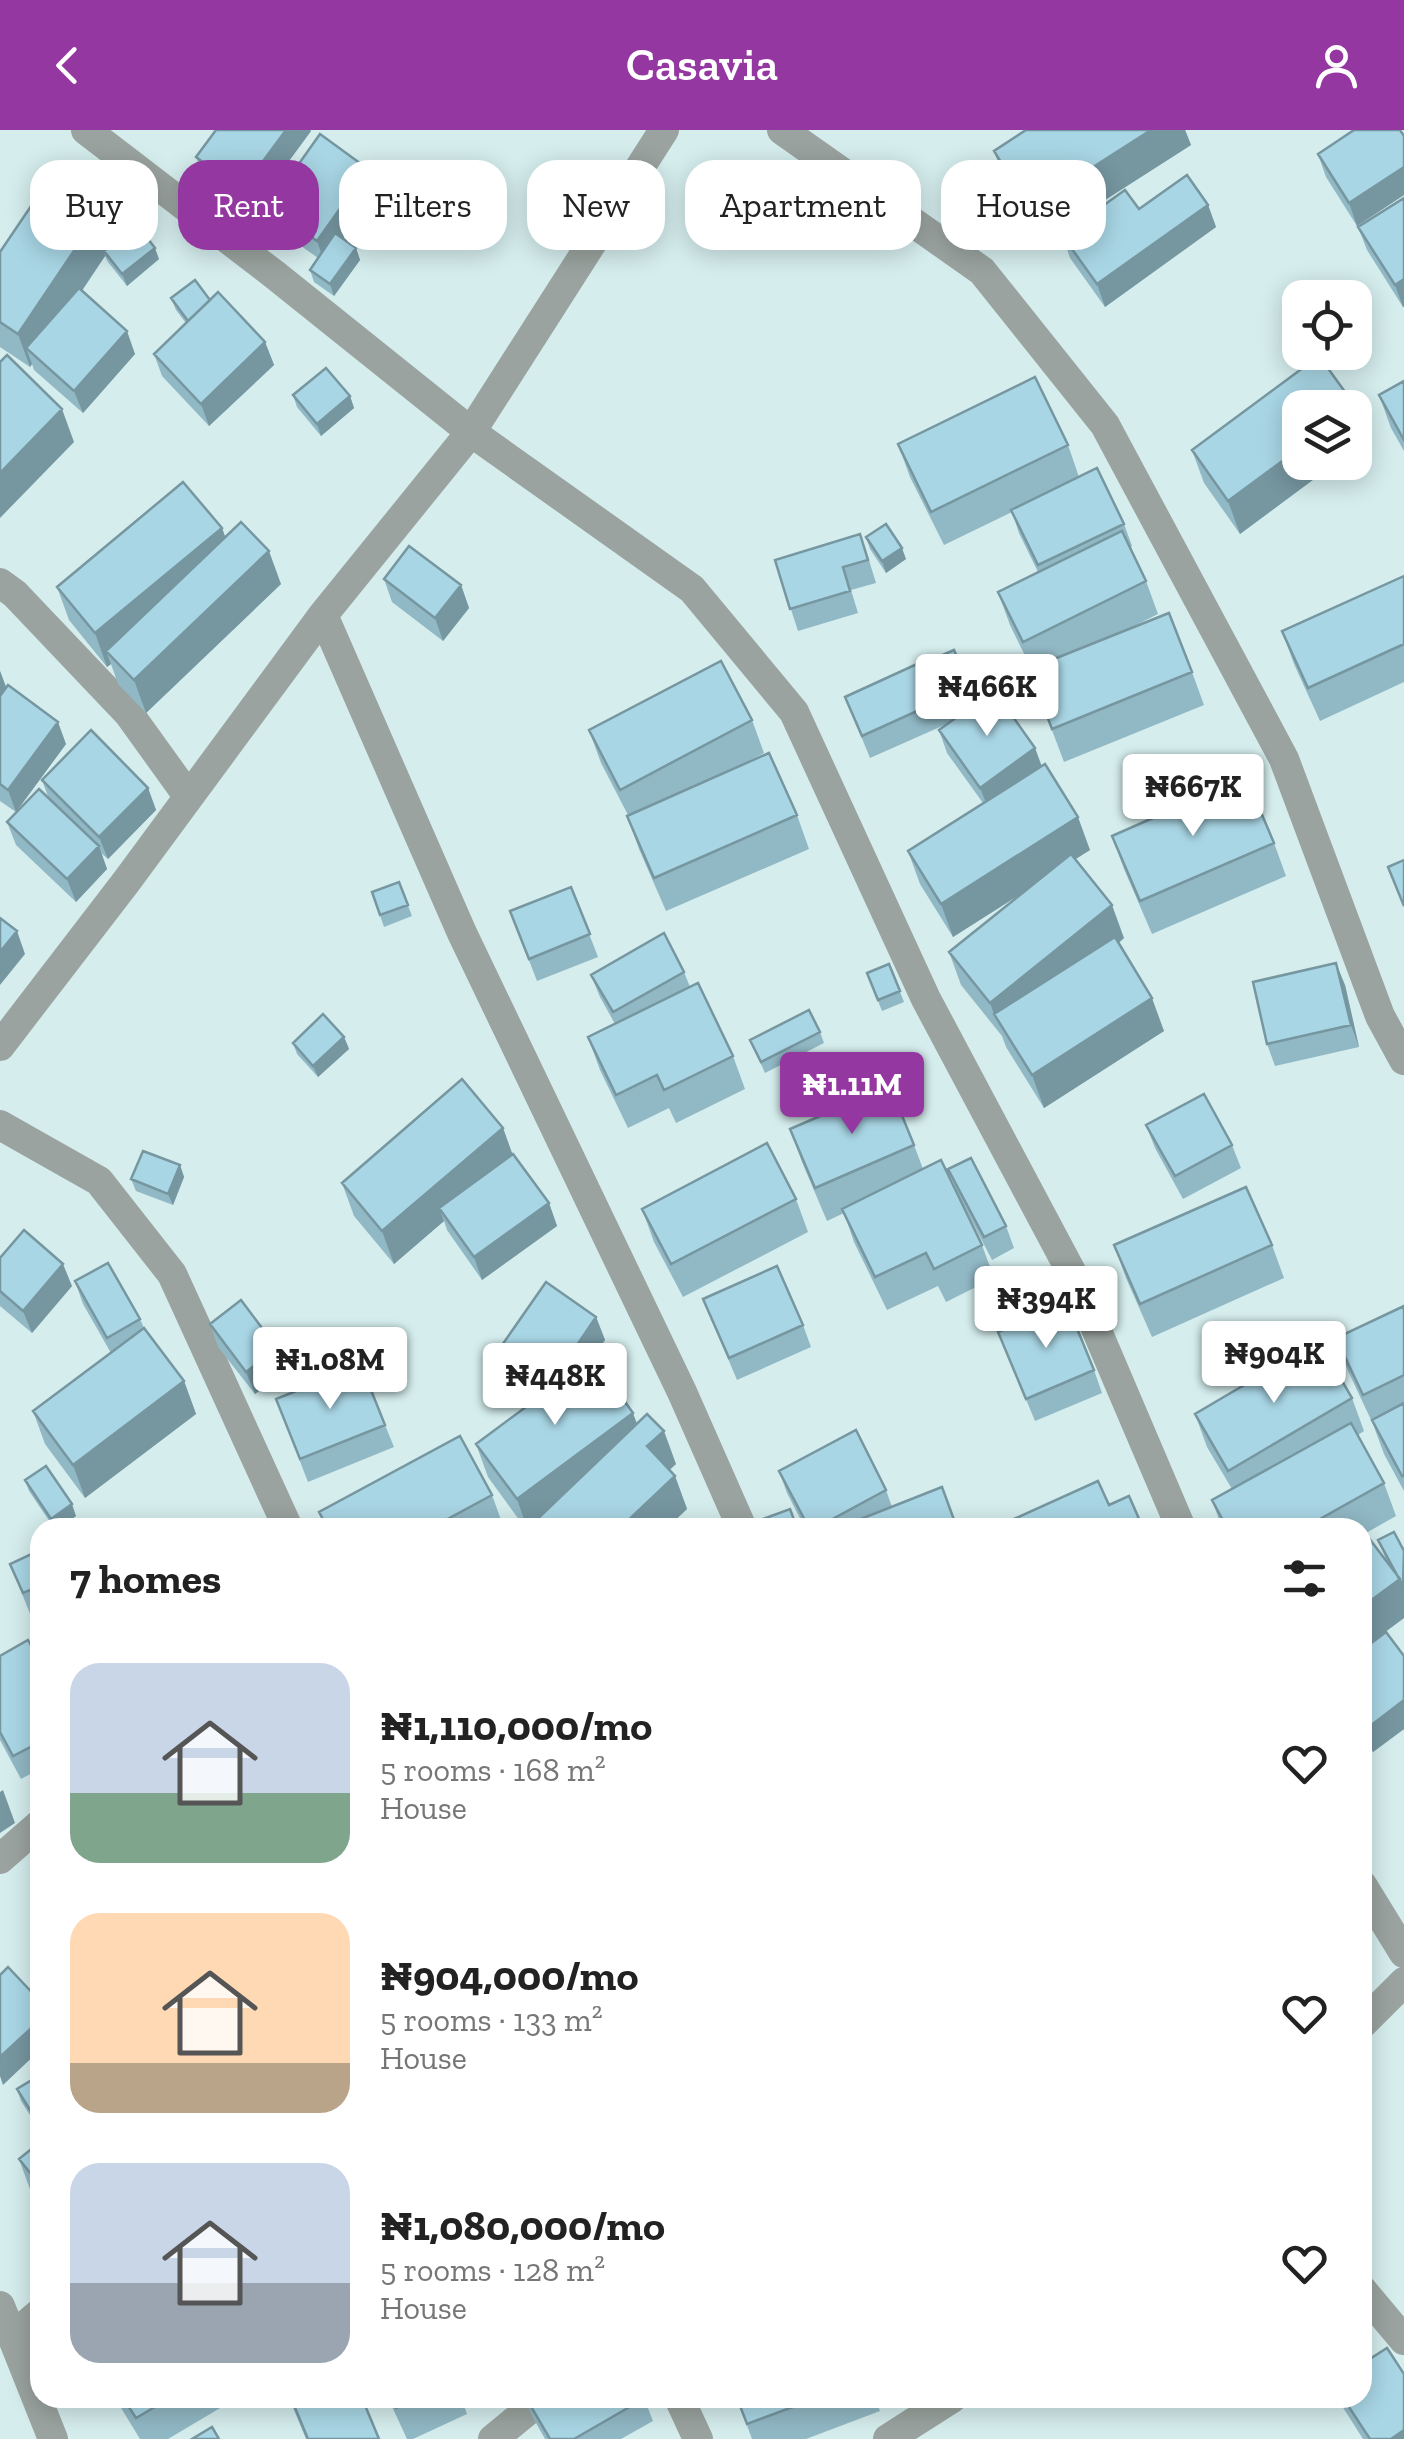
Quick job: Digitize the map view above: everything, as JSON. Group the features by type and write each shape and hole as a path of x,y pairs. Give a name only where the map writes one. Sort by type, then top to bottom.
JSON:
{"street":[{"path":"86,130 471,432 692,590 794,712 926,999 1074,1277 1177,1518"},
{"path":"0,1046 323,615 471,432 664,130"},
{"path":"782,130 982,271 1106,425 1284,760 1380,1016 1404,1060"},
{"path":"0,584 15,594 129,714 188,796"},
{"path":"323,615 462,933 682,1392 738,1518"},
{"path":"0,1125 99,1181 172,1274 283,1518"},
{"path":"0,1859 30,1833"},
{"path":"1372,1901 1404,1953"},
{"path":"1372,2014 1404,1982"},
{"path":"1372,2302 1404,2340"},
{"path":"0,2306 30,2378"},
{"path":"14,2336 30,2322"},
{"path":"41,2408 53,2439"},
{"path":"493,2439 531,2408"},
{"path":"684,2408 698,2439"},
{"path":"888,2439 936,2408"}],"building":[{"path":"216,130 286,130 264,160 196,157"},
{"path":"1026,130 1151,130 1104,160 1000,160 994,151"},
{"path":"1354,130 1400,130 1404,136 1404,167 1349,203 1318,154"},
{"path":"320,134 356,160 339,160 339,210 319,238 319,160 302,160"},
{"path":"1187,175 1208,205 1097,284 1073,250 1106,250 1106,204 1125,190 1139,209"},
{"path":"1404,198 1404,279 1395,285 1358,227"},
{"path":"30,208 30,250 74,250 18,334 0,322 0,252"},
{"path":"335,233 339,236 339,250 355,250 330,284 310,270"},
{"path":"105,250 152,250 122,274"},
{"path":"195,280 210,300 188,321 171,298"},
{"path":"79,288 127,331 74,391 26,348"},
{"path":"218,292 265,342 201,404 154,354"},
{"path":"7,355 62,409 0,473 0,362"},
{"path":"326,368 350,396 317,424 293,395"},
{"path":"1300,370 1329,370 1344,390 1282,390 1282,461 1228,501 1192,450"},
{"path":"1035,377 1068,445 931,512 898,444"},
{"path":"1404,381 1404,440 1379,395"},
{"path":"1097,468 1124,524 1038,565 1011,510"},
{"path":"183,482 222,528 95,633 57,587"},
{"path":"241,522 269,551 134,680 106,651"},
{"path":"886,524 902,548 882,561 866,537"},
{"path":"1122,531 1146,581 1023,642 998,592"},
{"path":"860,534 868,560 843,567 850,591 790,609 775,560"},
{"path":"409,546 461,585 435,618 384,579"},
{"path":"1404,576 1404,644 1308,688 1282,631"},
{"path":"1169,613 1192,672 1052,729 1029,669"},
{"path":"954,650 970,687 862,736 845,697"},
{"path":"721,661 752,720 620,790 589,730"},
{"path":"8,685 58,722 8,790 0,784 0,696"},
{"path":"994,690 1035,748 980,788 939,730"},
{"path":"91,730 148,788 99,837 42,780"},
{"path":"769,753 797,815 654,878 627,816"},
{"path":"1045,764 1078,817 941,904 908,851"},
{"path":"1246,777 1274,843 1140,901 1112,836"},
{"path":"39,789 99,846 67,879 7,822"},
{"path":"1071,854 1112,905 990,1003 949,952"},
{"path":"1404,860 1404,906 1388,867"},
{"path":"399,882 408,905 380,915 372,892"},
{"path":"571,887 590,934 529,959 510,911"},
{"path":"0,918 17,931 0,952"},
{"path":"664,933 684,972 613,1012 591,975"},
{"path":"1115,937 1152,998 1032,1075 994,1014"},
{"path":"1336,963 1351,1025 1267,1044 1253,982"},
{"path":"889,964 900,991 878,1000 867,973"},
{"path":"698,983 733,1056 664,1090 657,1075 616,1095 588,1037"},
{"path":"809,1010 820,1032 761,1062 750,1040"},
{"path":"323,1014 344,1037 313,1066 293,1043"},
{"path":"462,1079 503,1128 382,1231 342,1183"},
{"path":"890,1086 914,1145 815,1188 790,1129"},
{"path":"1204,1094 1232,1145 1175,1176 1146,1125"},
{"path":"767,1143 796,1199 671,1264 642,1209"},
{"path":"143,1151 180,1165 168,1194 131,1179"},
{"path":"513,1154 549,1203 474,1257 439,1208"},
{"path":"971,1158 1006,1226 984,1237 948,1169"},
{"path":"941,1160 982,1245 934,1269 926,1253 875,1277 842,1209"},
{"path":"1246,1187 1272,1245 1140,1304 1114,1245"},
{"path":"24,1230 63,1264 23,1311 0,1291 0,1258"},
{"path":"108,1263 140,1319 107,1338 75,1281"},
{"path":"777,1266 803,1325 729,1358 703,1299"},
{"path":"546,1282 596,1317 544,1394 493,1358"},
{"path":"241,1300 277,1348 246,1372 210,1324"},
{"path":"1067,1304 1094,1370 1026,1399 998,1332"},
{"path":"1404,1306 1404,1375 1363,1395 1336,1338"},
{"path":"144,1328 184,1381 73,1465 33,1411"},
{"path":"1319,1341 1352,1398 1228,1471 1195,1414"},
{"path":"593,1357 633,1413 517,1499 476,1444"},
{"path":"361,1365 385,1425 300,1459 276,1399"},
{"path":"1404,1403 1404,1476 1402,1476 1372,1420"},
{"path":"647,1414 664,1431 647,1446 675,1476 631,1518 538,1518"},
{"path":"1351,1423 1384,1483 1322,1518 1222,1518 1212,1500"},
{"path":"856,1430 886,1490 834,1518 804,1518 779,1471"},
{"path":"460,1436 492,1495 449,1518 322,1518 319,1512"},
{"path":"46,1466 72,1504 50,1518 25,1480"},
{"path":"1098,1481 1109,1505 1129,1496 1139,1518 1016,1518"},
{"path":"942,1487 953,1518 863,1518"},
{"path":"790,1509 793,1518 766,1518"},
{"path":"1394,1532 1404,1551 1403,1586 1378,1540"},
{"path":"1372,1542 1400,1579 1372,1600"},
{"path":"30,1555 30,1590 23,1593 10,1564"},
{"path":"1386,1632 1404,1656 1404,1700 1372,1725 1372,1642"},
{"path":"28,1640 30,1644 30,1747 13,1756 0,1732 0,1656"},
{"path":"8,1967 30,1990 30,2029 0,2057 0,1975"},
{"path":"30,2081 30,2110 17,2089"},
{"path":"30,2150 30,2173 19,2159"},
{"path":"1387,2348 1404,2374 1404,2430 1391,2439 1370,2439 1350,2408 1372,2408 1372,2358"},
{"path":"130,2408 153,2408 136,2418"},
{"path":"295,2408 366,2408 379,2439 308,2439"},
{"path":"532,2408 628,2408 574,2439 550,2439"},
{"path":"741,2408 790,2408 747,2424"},
{"path":"212,2427 219,2439 192,2439"}]}
